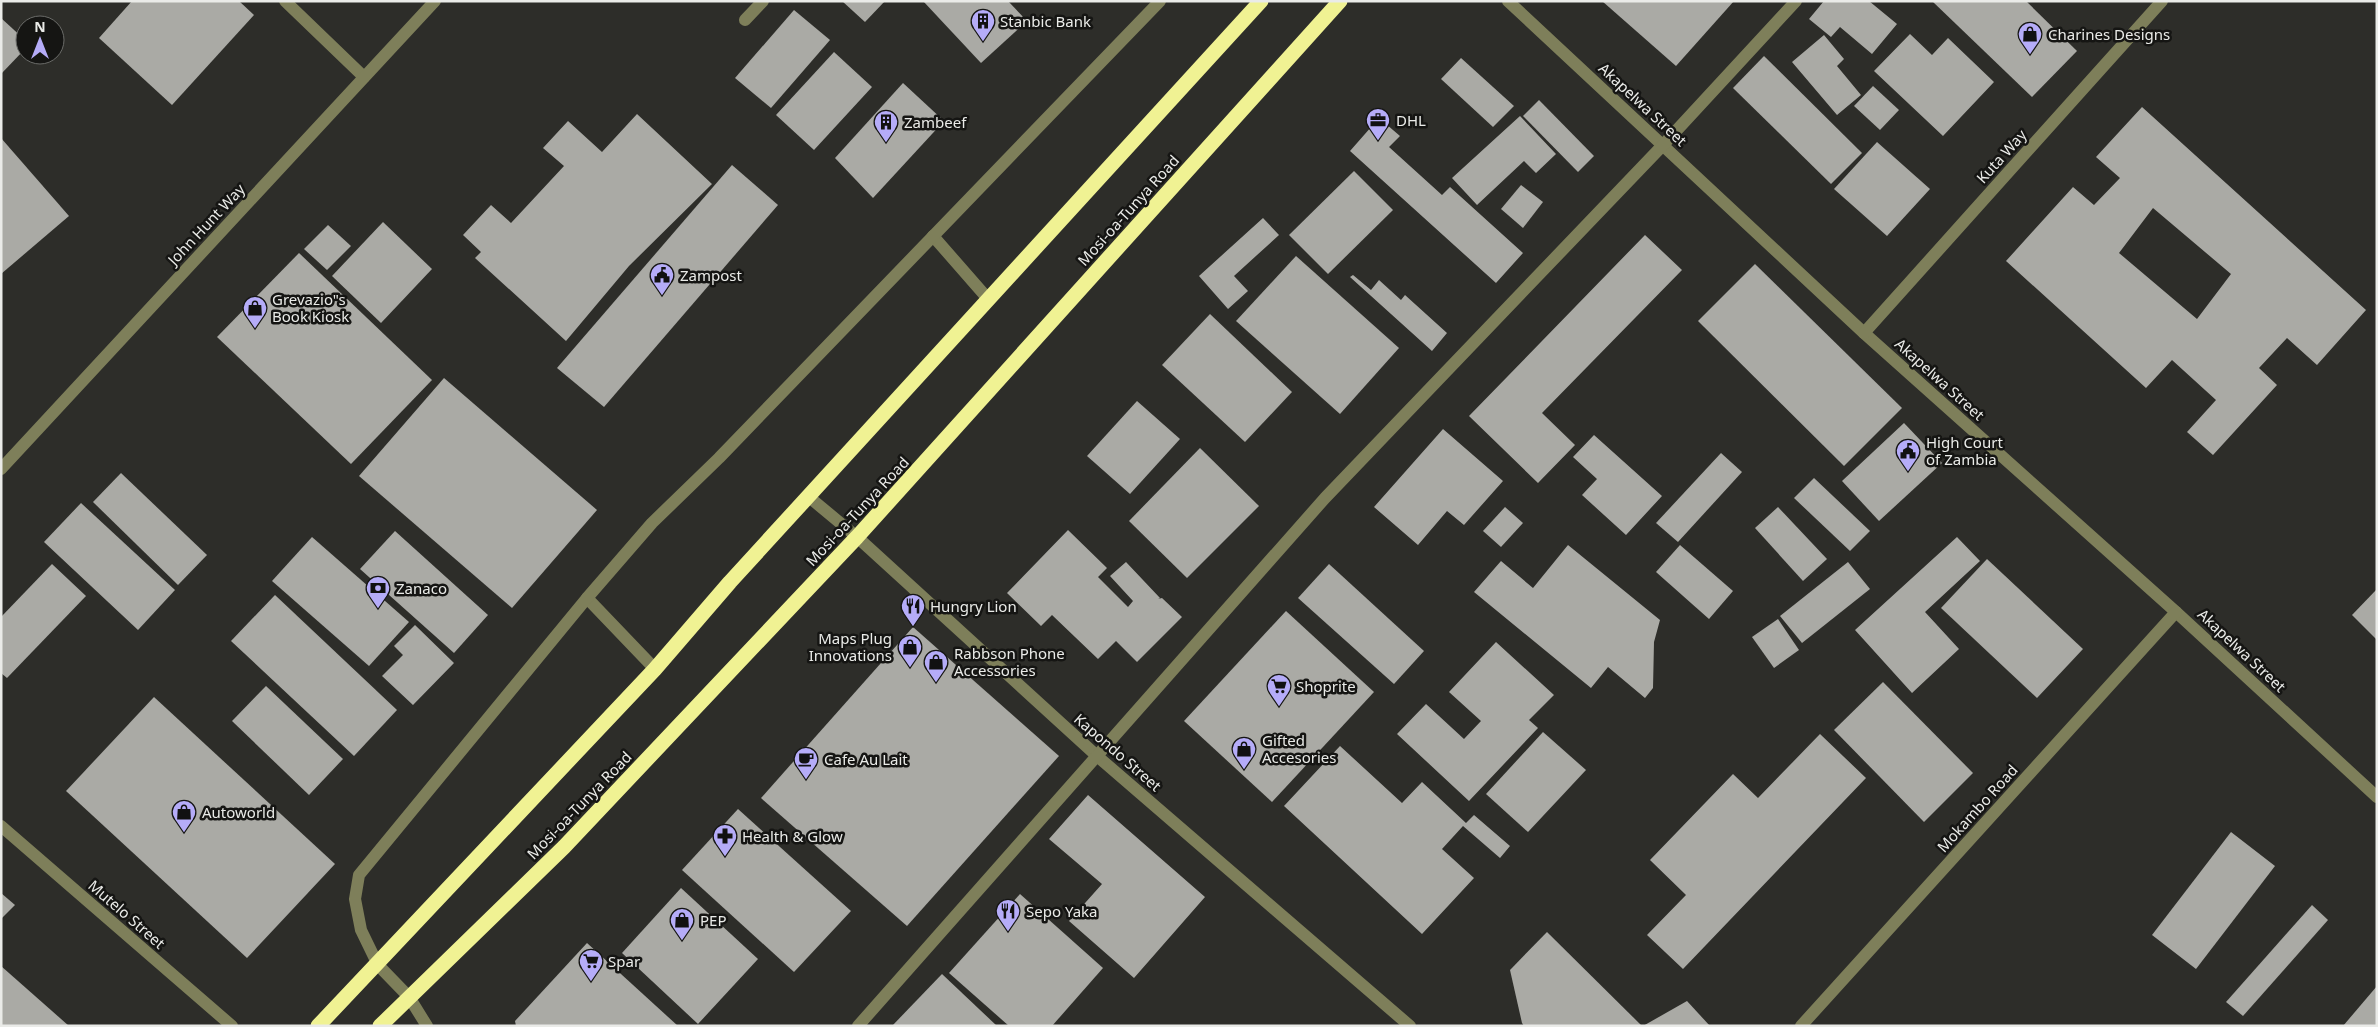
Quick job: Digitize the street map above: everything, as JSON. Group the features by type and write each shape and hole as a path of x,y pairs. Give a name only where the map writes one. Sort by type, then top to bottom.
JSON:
{"highway":[{"path":"318,1026 378,965 655,668 1261,1"},
{"name":"Mosi-oa-Tunya Road","path":"380,1026 564,847 857,537 1340,1"}],"street":[{"path":"285,1 364,77"},
{"name":"John Hunt Way","path":"1,469 434,1"},
{"path":"745,20 763,1"},
{"path":"427,1026 409,997 378,965 361,930 355,899 359,875 652,522 719,458 1160,1"},
{"name":"Akapelwa Street","path":"1508,1 1664,144 1864,333 2176,612 2377,797"},
{"path":"858,1026 1325,498 1664,144 1796,1"},
{"name":"Kuta Way","path":"1864,333 2162,1"},
{"path":"933,236 989,300"},
{"name":"Kapondo Street","path":"809,497 857,537 1096,756 1410,1026"},
{"path":"587,598 655,668"},
{"name":"Mokambo Road","path":"1801,1026 2176,612"},
{"name":"Mutelo Street","path":"1,826 232,1026"}],"building":[{"path":"132,1 239,1 254,15 172,105 99,38"},
{"path":"842,1 885,1 865,22"},
{"name":"Stanbic Bank","path":"923,1 1008,1 1027,21 981,63"},
{"path":"1602,1 1734,1 1676,66"},
{"path":"1824,1 1869,1 1897,24 1872,54 1840,27 1831,37 1809,19"},
{"path":"1932,1 2026,1 2077,51 2032,97"},
{"path":"794,10 830,40 771,108 735,78"},
{"path":"1,18 15,31 15,59 1,74"},
{"path":"1910,34 1932,55 1948,38 1994,82 1943,136 1874,71"},
{"path":"1824,35 1844,59 1837,66 1861,95 1837,115 1792,62"},
{"path":"834,52 872,87 814,150 776,115"},
{"path":"1764,56 1862,153 1831,184 1733,88"},
{"path":"1461,58 1514,106 1493,127 1441,79"},
{"name":"Zambeef","path":"903,83 944,121 873,198 835,158"},
{"path":"1873,86 1899,110 1880,130 1854,106"},
{"path":"1539,100 1594,156 1578,172 1523,116"},
{"path":"2142,107 2366,310 2317,365 2287,338 2259,368 2277,385 2213,455 2187,432 2216,400 2172,360 2146,388 2006,261 2073,187 2094,205 2120,178 2096,157","holes":["2153,208 2231,274 2197,319 2119,253"]},
{"path":"637,114 712,184 629,266 566,341 475,258 481,252 463,235 491,205 511,223 564,166 543,148 568,121 602,152"},
{"path":"1520,116 1556,154 1536,173 1524,161 1477,205 1452,178"},
{"path":"1379,118 1400,136 1389,147 1442,195 1450,187 1523,253 1496,283 1350,151"},
{"path":"1,138 69,216 1,274"},
{"path":"1877,142 1930,189 1887,236 1834,189"},
{"path":"732,165 778,205 604,407 557,368"},
{"path":"1354,171 1393,210 1328,274 1289,235"},
{"path":"1521,185 1543,202 1523,228 1501,209"},
{"path":"1263,218 1279,235 1234,276 1248,291 1228,309 1199,276"},
{"path":"383,222 432,269 381,323 332,276"},
{"path":"328,225 351,246 327,270 304,249"},
{"path":"1645,235 1682,270 1542,413 1575,445 1538,483 1469,416"},
{"path":"299,253 432,380 351,464 217,337"},
{"path":"1296,256 1399,348 1340,414 1236,321"},
{"path":"1755,264 1902,408 1844,466 1698,321"},
{"path":"1353,275 1371,290 1379,280 1401,300 1405,295 1447,333 1432,351 1350,277"},
{"path":"1210,314 1292,392 1245,442 1162,365"},
{"path":"444,378 597,510 512,608 359,476"},
{"path":"1137,401 1180,439 1130,494 1087,456"},
{"path":"1904,423 1942,463 1879,521 1842,481"},
{"path":"1443,429 1503,481 1464,525 1447,511 1418,545 1374,507"},
{"path":"1594,435 1662,496 1626,535 1582,495 1597,479 1573,457"},
{"path":"1200,448 1259,506 1187,578 1129,521"},
{"path":"1721,453 1742,472 1678,542 1656,523"},
{"path":"121,473 207,555 178,585 93,502"},
{"path":"1814,478 1870,531 1850,551 1794,498"},
{"path":"81,503 175,590 138,630 44,542"},
{"path":"1505,507 1523,523 1501,547 1483,531"},
{"path":"1778,507 1827,559 1803,581 1755,528"},
{"path":"1068,530 1107,568 1098,577 1128,607 1133,601 1110,576 1126,562 1160,598 1158,599 1162,598 1182,617 1137,662 1116,641 1098,659 1052,615 1041,626 1007,593"},
{"path":"395,531 488,615 454,653 360,569"},
{"path":"312,537 409,622 369,666 272,581"},
{"path":"1957,537 1980,561 1925,612 1959,649 1912,693 1855,630"},
{"path":"1568,545 1660,620 1654,642 1653,688 1645,698 1608,667 1591,688 1474,592 1501,561 1533,588"},
{"path":"1680,545 1733,591 1709,619 1656,572"},
{"path":"1987,559 2083,649 2037,698 1941,608"},
{"path":"1848,562 1870,589 1802,643 1780,616"},
{"path":"52,564 86,596 7,678 1,673 1,617"},
{"path":"1329,564 1424,651 1394,684 1298,598"},
{"path":"2377,589 2377,640 2352,615"},
{"path":"275,595 397,710 354,756 231,641"},
{"name":"Shoprite","path":"1286,611 1374,692 1272,802 1184,721"},
{"path":"1778,619 1799,650 1774,668 1752,637"},
{"path":"415,625 454,663 413,705 382,676 403,655 394,646"},
{"path":"913,627 1059,756 907,926 761,798"},
{"path":"1496,642 1554,695 1529,720 1538,728 1469,801 1397,734 1426,704 1464,739 1481,721 1449,692"},
{"path":"1883,682 1973,773 1924,822 1834,730"},
{"path":"266,686 343,759 309,795 232,721"},
{"path":"154,697 335,864 247,958 66,791"},
{"path":"1543,732 1586,770 1528,832 1486,794"},
{"path":"1820,734 1866,778 1683,969 1647,935 1686,895 1650,860 1733,774 1758,798"},
{"path":"1340,746 1402,803 1422,782 1466,823 1474,815 1510,846 1500,858 1463,826 1442,849 1474,878 1422,934 1284,806"},
{"path":"1088,795 1205,897 1134,978 1069,921 1102,884 1049,839"},
{"path":"738,809 851,911 794,972 682,870"},
{"path":"2231,832 2275,866 2196,969 2152,935"},
{"path":"681,888 758,959 698,1024 622,953"},
{"path":"1,893 15,905 1,919"},
{"path":"1020,894 1103,968 1052,1026 1009,1026 949,973"},
{"path":"2312,905 2328,920 2243,1016 2226,1002"},
{"path":"1547,932 1642,1026 1524,1026 1510,970"},
{"name":"Spar","path":"587,943 678,1026 516,1026 515,1021"},
{"path":"1,966 69,1026 1,1026"},
{"path":"942,974 997,1026 892,1026"},
{"path":"2377,986 2377,1026 2343,1026"},
{"path":"1687,1001 1710,1026 1643,1026"}],"place":[{"name":"Stanbic Bank","path":"983,42"},
{"name":"Charines Designs","path":"2030,55"},
{"name":"DHL","path":"1378,141"},
{"name":"Zambeef","path":"886,143"},
{"name":"Zampost","path":"662,296"},
{"name":"Grevazio\"s Book Kiosk","path":"255,329"},
{"name":"High Court of Zambia","path":"1908,472"},
{"name":"Zanaco","path":"378,609"},
{"name":"Hungry Lion","path":"913,627"},
{"name":"Maps Plug Innovations","path":"910,668"},
{"name":"Rabbson Phone Accessories","path":"936,683"},
{"name":"Shoprite","path":"1279,707"},
{"name":"Gifted Accesories","path":"1244,770"},
{"name":"Cafe Au Lait","path":"806,780"},
{"name":"Autoworld","path":"184,833"},
{"name":"Health & Glow","path":"725,857"},
{"name":"Sepo Yaka","path":"1008,932"},
{"name":"PEP","path":"682,941"},
{"name":"Spar","path":"591,982"}]}
